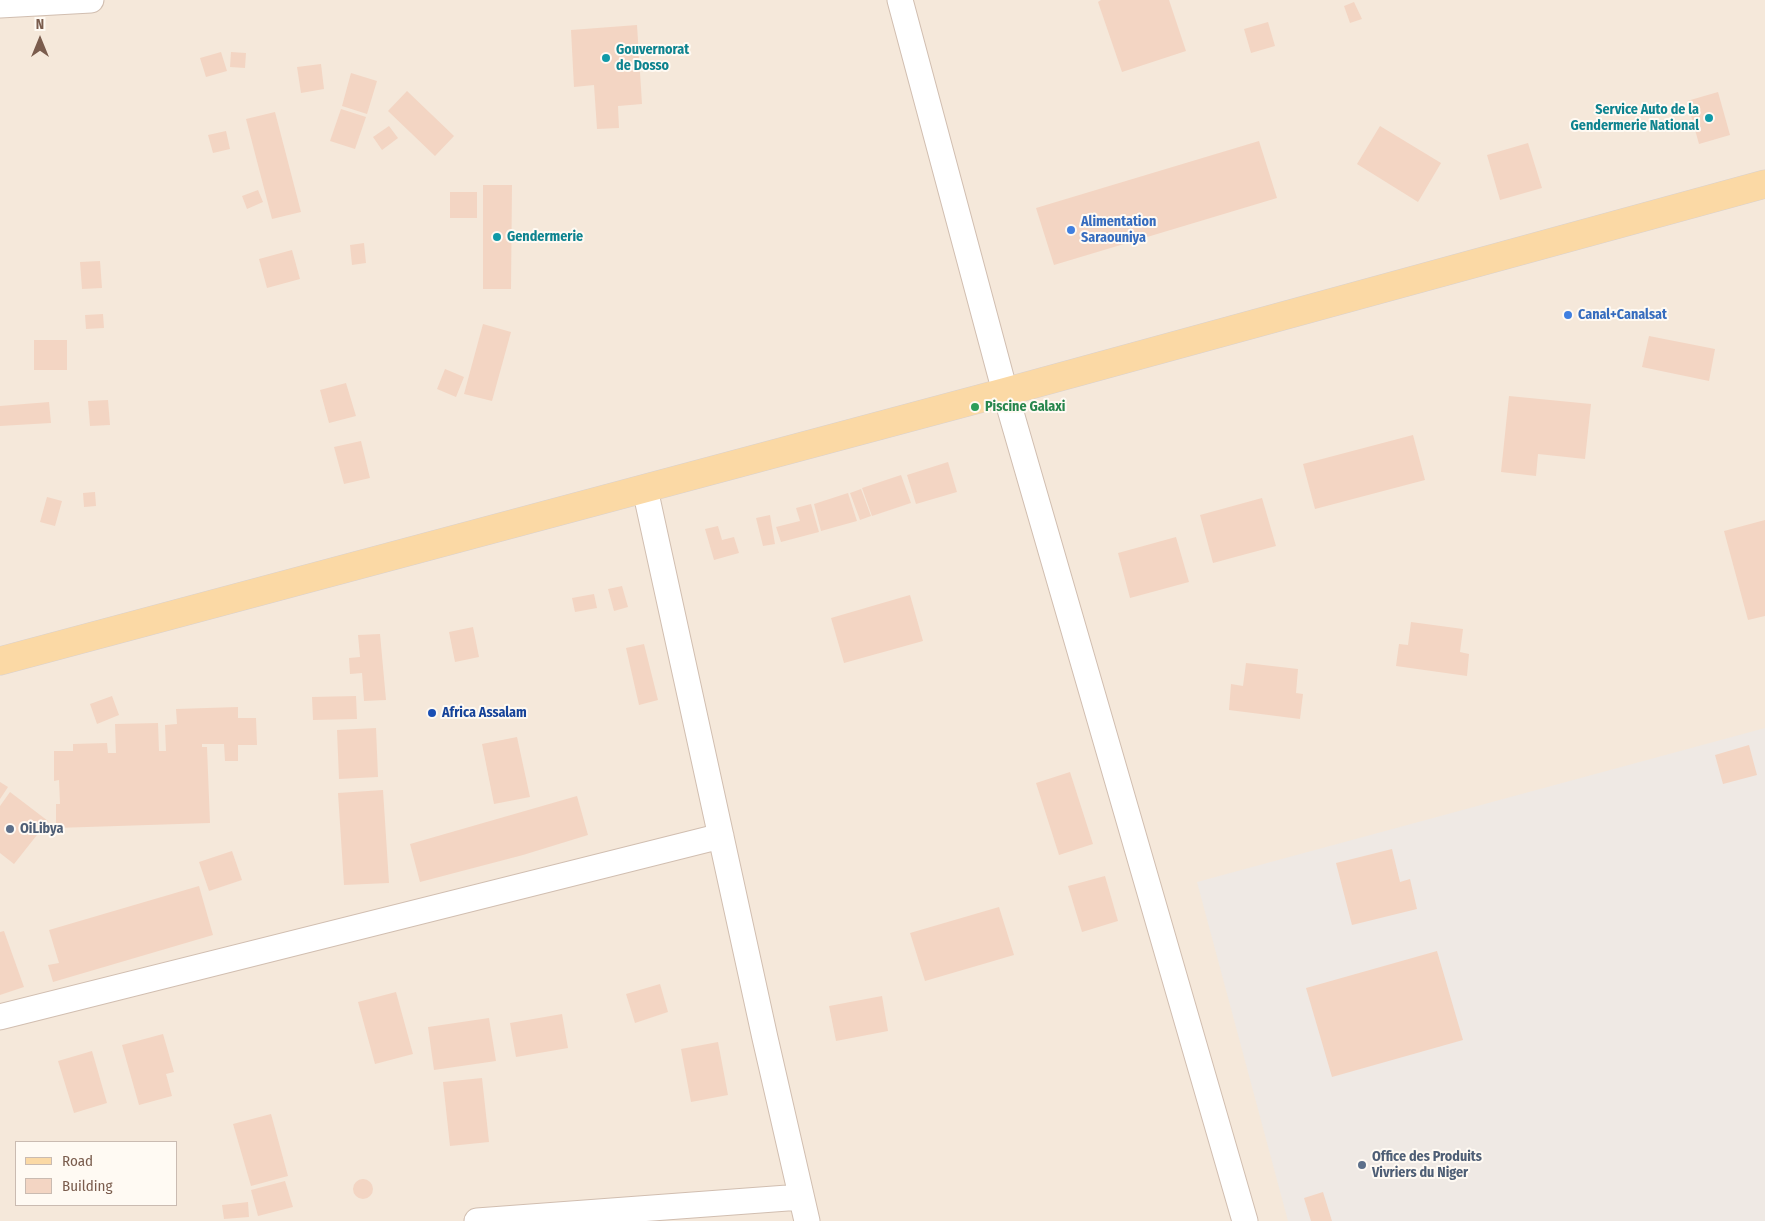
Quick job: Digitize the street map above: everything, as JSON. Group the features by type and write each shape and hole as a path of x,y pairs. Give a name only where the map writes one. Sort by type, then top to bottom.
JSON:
{"main road":[{"path":"3,662 1005,392 1765,184"}],"street":[{"path":"0,5 91,0"},
{"path":"900,0 1005,392 1245,1221"},
{"path":"645,489 807,1221"},
{"path":"0,1017 721,836"},
{"path":"477,1221 801,1197"}],"shaded area":[{"path":"0,0 1765,0 1765,1221 0,1221"},
{"path":"1765,728 1765,1221 1288,1221 1197,882"}],"building":[{"path":"1101,0 1169,0 1186,51 1122,72 1098,2"},
{"path":"1354,2 1362,19 1350,23 1344,6"},
{"path":"1268,22 1275,46 1251,53 1244,29"},
{"name":"Gouvernorat de Dosso","path":"637,25 642,104 618,106 619,128 597,129 594,85 574,87 571,30"},
{"path":"221,52 227,71 206,77 200,58"},
{"path":"231,52 246,53 245,68 230,67"},
{"path":"321,64 324,89 301,93 297,67"},
{"path":"351,73 377,81 367,114 342,106"},
{"path":"407,91 454,136 435,156 388,111"},
{"name":"Service Auto de la Gendermerie National","path":"1718,92 1730,135 1699,144 1687,101"},
{"path":"341,109 366,117 355,149 330,141"},
{"path":"275,112 301,212 272,219 246,119"},
{"path":"389,126 398,138 382,150 373,137"},
{"path":"1380,126 1441,163 1418,202 1357,164"},
{"path":"226,131 230,149 213,153 208,135"},
{"path":"1259,141 1277,198 1054,265 1036,208"},
{"path":"1528,143 1542,188 1500,200 1487,155"},
{"name":"Gendermerie","path":"483,185 512,185 511,289 483,289"},
{"path":"258,190 263,202 247,209 242,196"},
{"path":"450,192 477,192 477,218 450,218"},
{"path":"364,243 366,263 352,265 350,245"},
{"path":"292,250 300,279 267,288 259,259"},
{"path":"100,261 102,288 82,289 80,262"},
{"path":"103,314 104,328 86,329 85,315"},
{"path":"483,324 511,332 492,401 464,394"},
{"path":"1649,336 1715,349 1709,381 1642,367"},
{"path":"34,340 67,340 67,370 34,370"},
{"path":"445,369 464,377 456,397 437,389"},
{"path":"346,383 356,416 329,423 320,390"},
{"path":"1509,396 1591,404 1585,459 1538,454 1536,476 1501,472"},
{"path":"108,400 110,425 90,426 88,401"},
{"path":"49,402 51,423 0,426 0,406"},
{"path":"1413,435 1425,480 1315,509 1303,464"},
{"path":"361,441 370,478 344,484 334,447"},
{"path":"948,462 957,492 916,504 907,475"},
{"path":"901,475 911,503 872,516 862,488"},
{"path":"861,489 871,516 860,520 850,493"},
{"path":"95,492 96,506 84,507 83,493"},
{"path":"848,493 857,521 821,531 814,504"},
{"path":"47,497 62,501 55,526 40,522"},
{"path":"1262,498 1276,546 1213,563 1200,515"},
{"path":"811,504 819,532 781,542 776,527 800,521 796,508"},
{"path":"770,515 775,544 763,546 756,518"},
{"path":"1765,520 1765,616 1748,620 1724,531"},
{"path":"718,526 722,540 734,537 739,553 714,560 705,529"},
{"path":"1176,537 1189,582 1130,598 1118,553"},
{"path":"622,586 628,607 614,611 608,589"},
{"path":"594,594 597,608 575,612 572,598"},
{"path":"910,595 923,641 844,663 831,618"},
{"path":"1411,622 1463,629 1460,652 1469,654 1467,676 1396,666 1399,644 1408,645"},
{"path":"473,627 479,657 455,662 449,632"},
{"path":"380,634 386,700 364,701 362,673 350,674 349,658 360,657 358,635"},
{"path":"644,644 658,700 639,705 626,648"},
{"path":"1246,663 1298,669 1296,693 1303,694 1300,719 1229,710 1231,684 1243,686"},
{"path":"112,696 119,715 97,724 90,704"},
{"path":"356,696 357,719 313,720 312,697"},
{"path":"238,707 238,718 256,718 257,745 238,745 238,761 225,761 224,744 202,744 202,747 207,747 210,823 56,828 56,804 60,804 59,780 54,781 54,751 73,751 73,744 107,743 108,753 116,753 115,724 158,723 159,751 166,751 165,725 177,724 176,709"},
{"path":"376,728 378,777 339,779 337,730"},
{"path":"517,737 530,797 494,804 482,744"},
{"path":"1749,745 1757,775 1723,784 1715,755"},
{"path":"1070,772 1093,844 1059,855 1036,783"},
{"path":"0,782 8,787 0,799"},
{"path":"383,790 389,883 344,885 338,793"},
{"path":"10,792 48,821 14,864 0,853 0,806"},
{"path":"577,796 588,835 523,855 420,882 410,844"},
{"path":"1392,849 1400,882 1410,879 1417,909 1352,925 1336,863"},
{"path":"232,851 242,880 209,891 199,862"},
{"path":"1105,876 1118,921 1082,932 1068,886"},
{"path":"199,886 213,935 53,982 48,965 59,963 49,930"},
{"path":"999,907 1014,955 925,981 910,933"},
{"path":"4,931 24,987 0,995 0,932"},
{"path":"1437,951 1463,1040 1332,1077 1306,988"},
{"path":"660,984 668,1012 635,1023 626,994"},
{"path":"396,992 413,1054 375,1064 358,1002"},
{"path":"882,996 888,1031 836,1041 829,1006"},
{"path":"562,1014 568,1048 516,1057 510,1023"},
{"path":"489,1018 496,1061 434,1070 428,1027"},
{"path":"163,1034 174,1072 166,1074 172,1096 139,1105 122,1045"},
{"path":"718,1042 728,1095 691,1102 681,1049"},
{"path":"92,1051 107,1103 74,1113 58,1061"},
{"path":"482,1078 489,1142 450,1146 443,1082"},
{"path":"271,1114 288,1176 251,1186 233,1124"},
{"path":"363,1179 370,1182 373,1189 370,1196 363,1199 356,1196 353,1189 356,1182"},
{"path":"285,1181 293,1207 258,1216 251,1190"},
{"path":"1323,1192 1332,1221 1311,1221 1304,1198"},
{"path":"248,1202 249,1217 224,1219 222,1205"}],"place":[{"name":"Gouvernorat de Dosso","path":"606,58"},
{"name":"Service Auto de la Gendermerie National","path":"1709,118"},
{"name":"Alimentation Saraouniya","path":"1071,230"},
{"name":"Gendermerie","path":"497,237"},
{"name":"Canal+Canalsat","path":"1568,315"},
{"name":"Piscine Galaxi","path":"975,407"},
{"name":"Africa Assalam","path":"432,713"},
{"name":"OiLibya","path":"10,829"},
{"name":"Office des Produits Vivriers du Niger","path":"1362,1165"}]}
